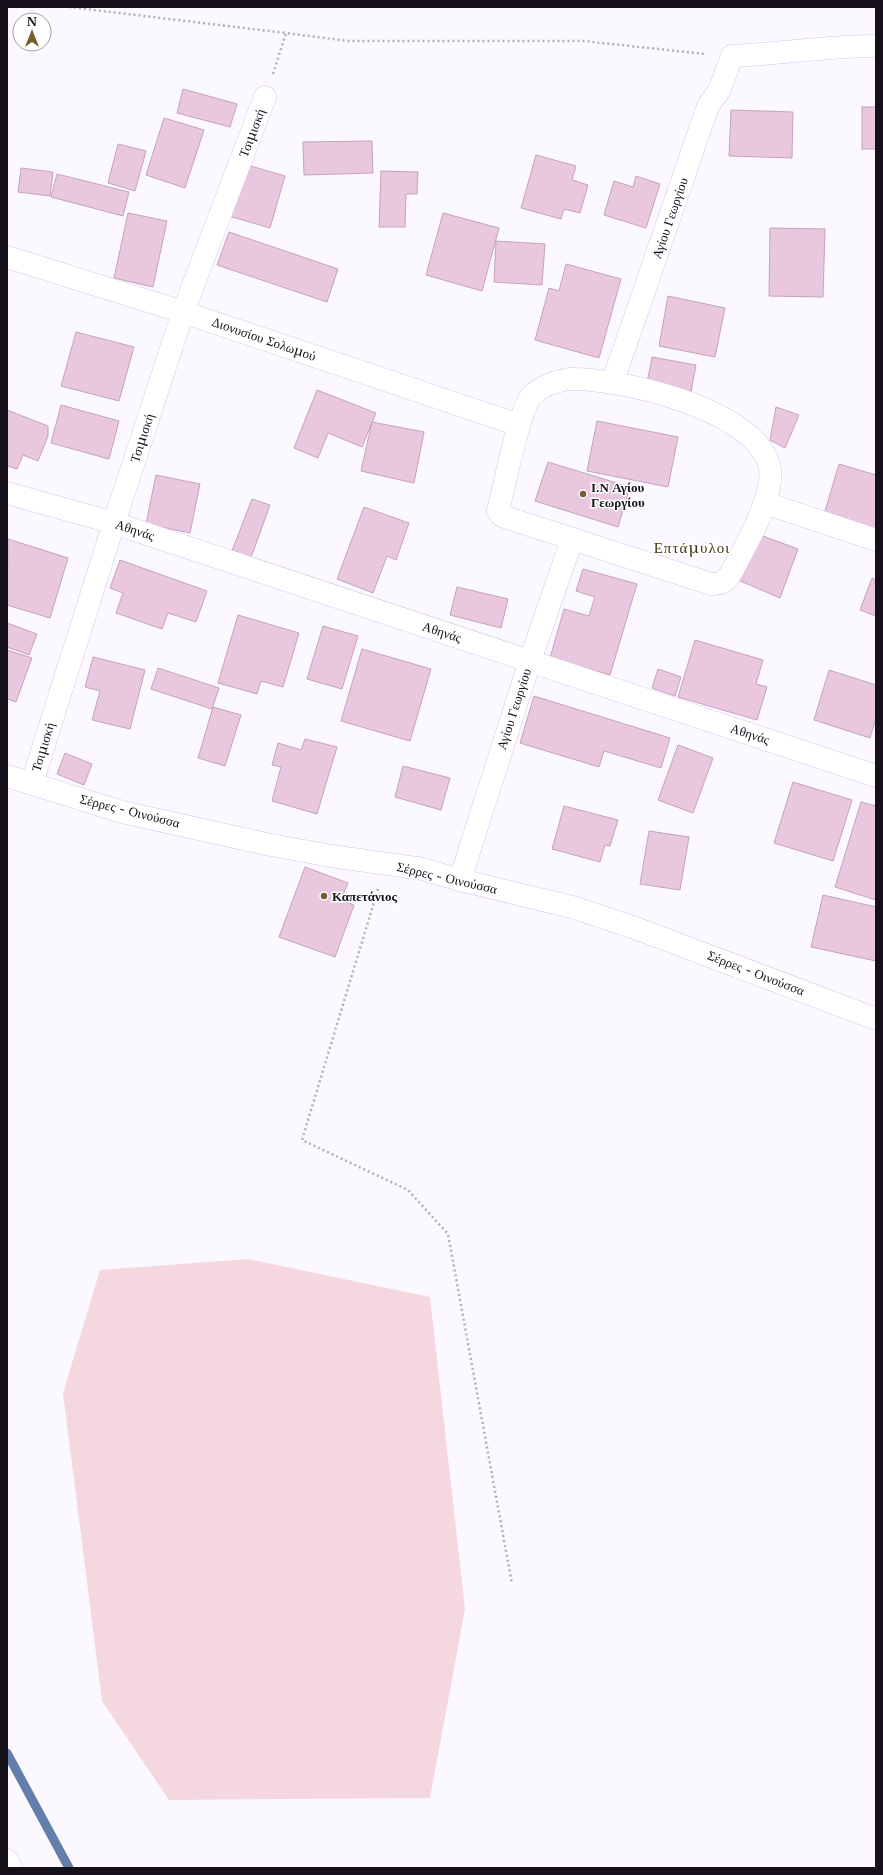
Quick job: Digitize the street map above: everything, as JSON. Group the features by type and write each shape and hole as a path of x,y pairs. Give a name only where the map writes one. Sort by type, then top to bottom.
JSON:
{"street":[{"path":"732,56 779,54 817,48 876,46"},
{"name":"Αγίου Γεωργίου","path":"613,382 708,106 720,88 732,56"},
{"name":"Τσιμισκή","path":"32,783 114,523 183,312 265,97"},
{"name":"Διονυσίου Σολωμού","path":"7,256 183,312 519,425"},
{"path":"580,379 613,382 683,400 724,418 758,445 769,463 771,476 765,503 756,524 729,576 722,582 715,584 572,539 502,516 498,511 519,425 529,399 539,390 559,380 580,379"},
{"name":"Αθηνάς","path":"7,493 114,523 876,776"},
{"path":"765,503 876,540"},
{"name":"Αγίου Γεωργίου","path":"460,880 530,661 572,539"},
{"name":"Σέρρες - Οινούσσα","path":"7,776 122,812 266,844 423,869 460,880 572,907 638,928 876,1019"},
{"path":"7,1860 11,1868"}],"path":[{"path":"69,7 348,41 584,41 732,56"},
{"path":"265,97 286,33"},
{"path":"386,864 302,1140 408,1190 448,1234 512,1584"}],"shaded area":[{"path":"248,1259 430,1297 465,1609 430,1798 169,1800 102,1701 63,1393 100,1270"}],"building":[{"path":"183,89 237,104 230,127 177,113"},
{"path":"862,107 876,107 876,149 862,149"},
{"path":"731,110 793,112 792,158 729,156"},
{"path":"164,118 204,130 185,188 146,175"},
{"path":"372,141 373,173 304,175 303,142"},
{"path":"118,144 146,151 135,191 108,183"},
{"path":"536,155 576,166 572,180 588,185 580,213 564,209 561,219 521,208"},
{"path":"244,164 285,176 270,228 229,216"},
{"path":"21,168 53,172 50,196 18,192"},
{"path":"381,171 418,172 417,194 406,194 405,227 379,227"},
{"path":"57,174 129,192 123,216 51,197"},
{"path":"636,176 660,184 646,228 604,215 614,181 633,187"},
{"path":"128,213 167,221 153,287 114,278"},
{"path":"443,213 499,228 482,291 426,275"},
{"path":"770,228 825,229 823,297 769,296"},
{"path":"229,232 338,269 327,302 217,265"},
{"path":"496,241 545,244 542,285 494,282"},
{"path":"566,264 621,279 599,358 535,340 549,288 559,291"},
{"path":"668,296 725,308 715,357 659,346"},
{"path":"76,332 134,347 119,401 61,386"},
{"path":"652,357 696,365 691,392 647,383"},
{"path":"317,390 376,413 362,447 328,433 318,458 294,448"},
{"path":"61,405 119,421 109,459 51,443"},
{"path":"776,407 799,415 785,448 770,440"},
{"path":"7,410 48,426 48,436 38,461 23,455 17,469 7,466"},
{"path":"597,421 678,437 668,487 587,471"},
{"path":"372,422 424,432 414,483 361,471"},
{"name":"Ι.Ν Αγίου Γεωργίου","path":"548,462 630,487 618,527 535,501"},
{"path":"839,464 876,475 876,534 823,518"},
{"path":"156,475 200,484 190,533 146,524"},
{"path":"252,499 270,505 249,563 230,556"},
{"path":"364,507 409,523 396,560 387,556 373,593 337,579"},
{"path":"752,532 798,549 780,598 729,576"},
{"path":"8,539 68,558 50,618 7,605"},
{"path":"120,560 207,591 196,622 168,613 162,629 116,613 123,593 110,588"},
{"path":"583,569 637,584 610,675 550,658 564,609 589,616 595,597 576,591"},
{"path":"872,578 876,580 876,616 860,610"},
{"path":"457,587 508,599 501,628 450,615"},
{"path":"238,615 299,633 283,687 261,681 257,694 218,683"},
{"path":"7,623 37,634 29,655 7,647"},
{"path":"323,626 358,636 342,689 307,679"},
{"path":"695,640 763,660 756,684 767,687 757,720 678,697"},
{"path":"362,649 431,669 410,741 341,721"},
{"path":"7,650 32,658 16,702 7,699"},
{"path":"93,657 145,670 130,729 92,720 100,691 85,687"},
{"path":"158,668 219,688 212,709 151,689"},
{"path":"658,669 681,677 675,696 652,688"},
{"path":"829,670 876,685 876,718 870,738 814,720"},
{"path":"534,696 670,738 661,768 604,751 599,767 520,743"},
{"path":"213,707 241,715 225,766 198,758"},
{"path":"305,739 337,747 317,814 272,801 281,767 272,765 278,743 301,750"},
{"path":"678,745 713,758 693,813 658,800"},
{"path":"65,753 92,764 84,785 57,774"},
{"path":"403,766 450,778 441,810 395,797"},
{"path":"793,782 852,800 833,861 774,843"},
{"path":"861,802 876,806 876,900 835,887"},
{"path":"564,806 618,820 610,846 605,845 600,862 552,849"},
{"path":"649,831 689,837 680,890 640,884"},
{"path":"305,867 348,883 341,900 354,905 335,957 279,937"},
{"path":"823,895 876,907 876,961 811,947"}],"waterway":[{"path":"7,1753 69,1868"}],"place":[{"name":"Ι.Ν Αγίου Γεωργίου","path":"583,494"},
{"name":"Καπετάνιος","path":"324,896"}],"district":[{"name":"Επτάμυλοι","path":"692,547"}]}
